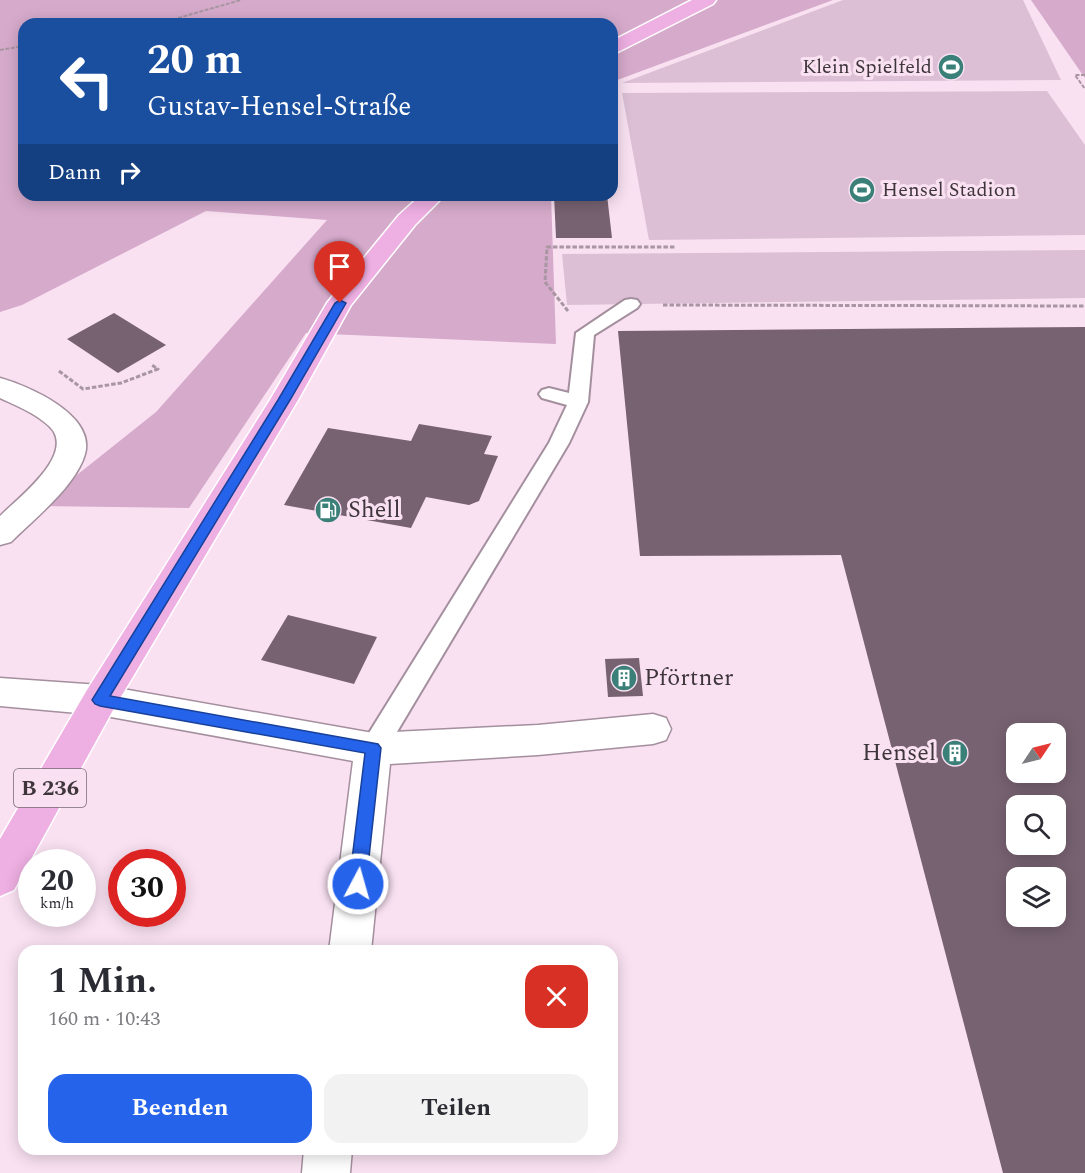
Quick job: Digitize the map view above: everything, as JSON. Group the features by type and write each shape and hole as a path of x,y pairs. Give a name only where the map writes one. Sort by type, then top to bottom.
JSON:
{"main road":[{"path":"618,46 707,0"},
{"name":"B 236","path":"0,877 100,700 284,400 340,303 407,220 428,201"}],"street":[{"path":"0,387 52,412 67,425 73,442 70,459 59,476 0,534"},
{"path":"0,692 100,700 373,748 538,740 653,729"},
{"path":"351,945 373,748"},
{"path":"326,1173 328,1155"}],"lane":[{"path":"373,748 559,443 578,402 585,333 631,304"},
{"path":"549,394 578,402"}],"path":[{"path":"177,18 241,0"},
{"path":"0,50 18,47"},
{"path":"1085,75 1075,75 1085,89"},
{"path":"585,333 545,282 547,247 675,247"},
{"path":"631,304 1085,306"},
{"path":"59,371 83,389 127,382 158,369 152,365"}],"shaded area":[{"path":"0,0 833,0 618,80 618,18 18,18 18,201 551,201 556,344 306,333 189,508 38,506 156,412 327,220 206,211 22,305 0,312"},
{"path":"843,0 1023,0 1061,80 622,83"},
{"path":"1031,0 1085,0 1085,78 1080,71"},
{"name":"Hensel Stadion","path":"1047,91 1085,145 1085,235 649,240 622,93"},
{"path":"1085,250 1085,298 567,305 562,254"}],"building":[{"path":"554,201 608,201 612,238 556,238"},
{"path":"114,313 166,345 118,373 67,339"},
{"name":"Hensel","path":"1085,327 1085,1173 1003,1173 841,555 640,556 618,331"},
{"path":"419,424 492,436 484,454 498,456 479,501 469,505 426,497 411,528 284,505 328,428 411,441"},
{"path":"288,615 377,637 354,684 261,660"},
{"name":"Pförtner","path":"639,658 643,696 608,697 605,659"}],"place":[{"name":"Klein Spielfeld","path":"951,67"},
{"name":"Hensel Stadion","path":"862,190"},
{"name":"Shell","path":"328,510"},
{"name":"Pförtner","path":"624,678"},
{"name":"Hensel","path":"955,753"}],"route":[{"path":"340,303 284,400 100,700 373,748 358,884"}]}
